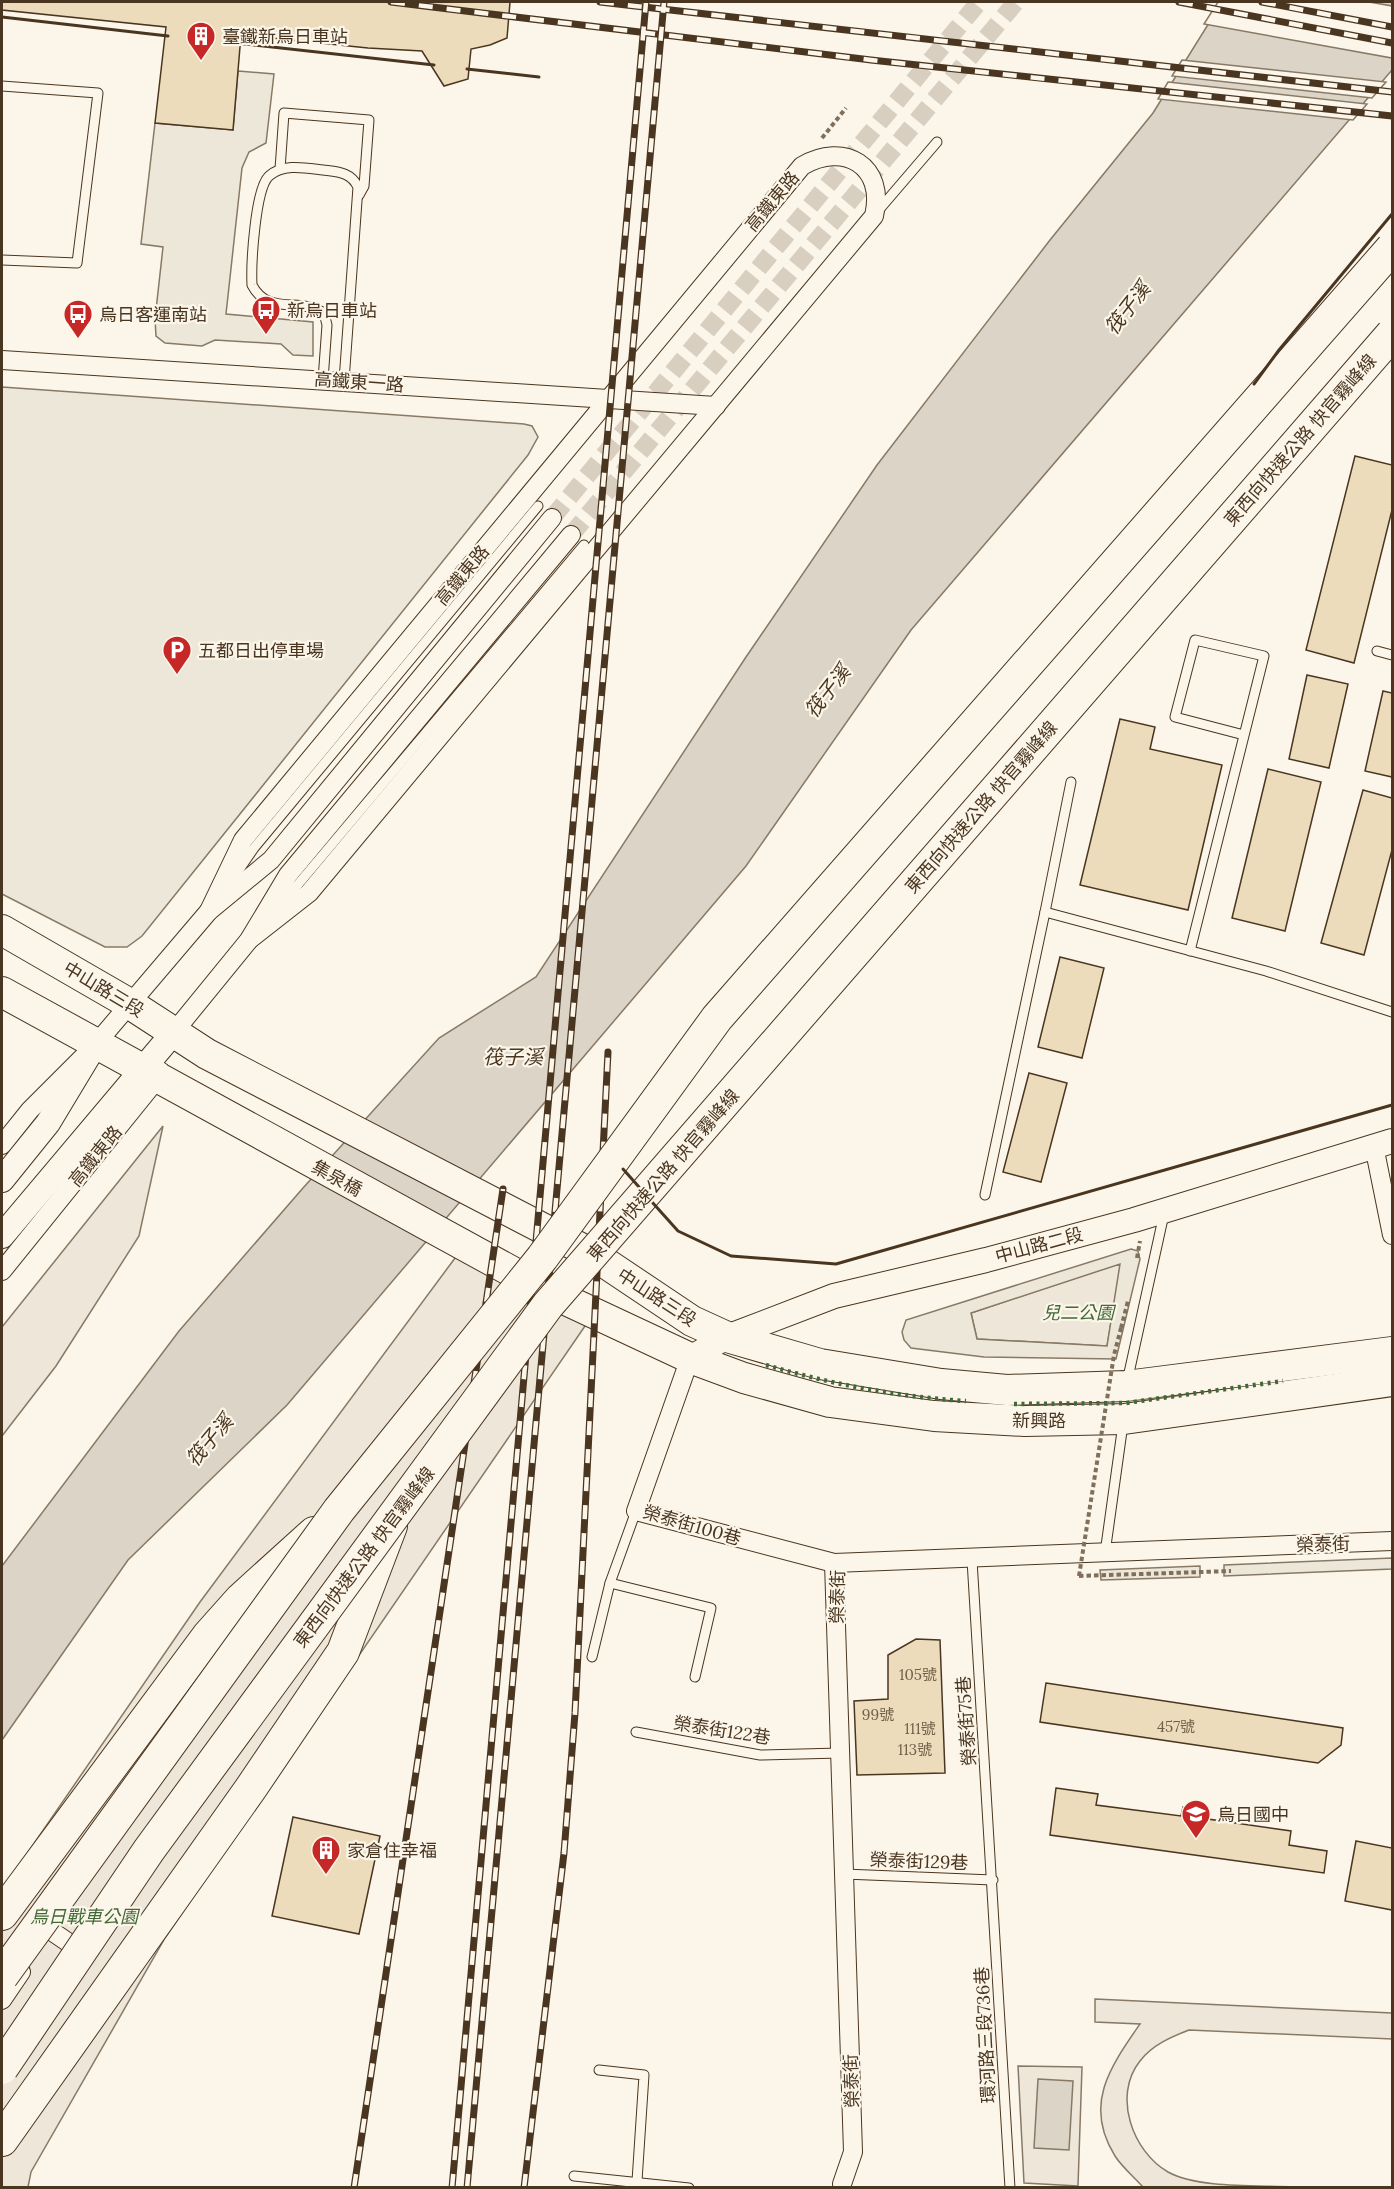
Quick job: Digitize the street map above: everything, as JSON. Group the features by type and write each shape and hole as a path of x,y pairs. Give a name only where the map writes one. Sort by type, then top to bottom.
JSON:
{"highway":[{"path":"2,1976 339,1510 542,1258 717,1018 1392,248"},
{"name":"東西向快速公路 快官霧峰線","path":"2,2068 149,1850 548,1305 1392,334"},
{"path":"2,1914 208,1636 241,1599 339,1510"},
{"path":"2,2140 251,1788 343,1652 395,1517"}],"main road":[{"name":"中山路三段","path":"2,930 130,1004 204,1051 592,1254 692,1322 727,1337"},
{"path":"2,992 157,1080"},
{"name":"集泉橋","path":"157,1080 501,1267"},
{"name":"中山路三段","path":"501,1267 690,1358"},
{"name":"新興路","path":"727,1337 820,1364 941,1384 1007,1390 1126,1386 1392,1352"},
{"name":"新興路","path":"690,1358 744,1378 830,1402 934,1416 1025,1421 1124,1419 1392,1381"}],"street":[{"name":"高鐵東路","path":"209,911 243,840 802,166 817,157 834,154 861,165 877,188 878,201 874,216 309,893 249,940"},
{"name":"高鐵東一路","path":"2,360 610,397 716,406"},
{"name":"高鐵東路","path":"2,1145 30,1110 95,1045 209,911 271,860 552,518"},
{"name":"高鐵東路","path":"2,1271 157,1080 174,1032 249,940 288,875 578,540"},
{"name":"高鐵東路","path":"2,1180 48,1123 95,1045"},
{"name":"高鐵東路","path":"2,1236 76,1144 157,1080"},
{"name":"中山路二段","path":"690,1358 727,1337 834,1296 986,1260 1166,1209 1383,1143"},
{"path":"1383,1143 1392,1235"},
{"path":"2,2000 50,1930 266,1632 540,1287"},
{"path":"2,2044 69,1943 283,1640 540,1287"},
{"name":"榮泰街100巷","path":"690,1358 636,1511 834,1563"},
{"name":"榮泰街","path":"838,2186 853,2152 834,1563 972,1560 1392,1541"},
{"path":"50,1930 69,1943"}],"lane":[{"path":"2,87 98,93 77,263 2,260"},
{"path":"280,169 284,113 369,120 364,186 358,197"},
{"path":"874,216 937,142"},
{"path":"323,380 327,325 324,313 312,308 267,302 257,295 252,285 260,195 269,176 280,169 293,167 347,174 354,179 358,197 349,282 344,381"},
{"path":"209,911 254,848 538,506"},
{"path":"1190,951 1264,656 1195,640 1175,717 1244,735"},
{"path":"1377,651 1392,655"},
{"path":"985,1195 1071,782"},
{"path":"1044,912 1266,971 1392,1012"},
{"path":"1126,1386 1166,1209"},
{"path":"1105,1554 1124,1419"},
{"path":"592,1657 610,1583 636,1511"},
{"name":"榮泰街75巷","path":"972,1560 993,1880"},
{"path":"610,1583 711,1608 695,1677"},
{"name":"榮泰街122巷","path":"636,1732 760,1755 840,1753"},
{"name":"榮泰街129巷","path":"844,1874 993,1880"},
{"name":"環河路三段736巷","path":"993,1880 1010,2187"},
{"path":"599,2070 644,2075 637,2181"},
{"path":"574,2176 689,2187"}],"path":[{"path":"820,140 846,108"},
{"path":"1137,1264 1140,1241"},
{"path":"1121,1328 1114,1355 1079,1576 1231,1571"}],"green space":[{"path":"163,1126 139,1236 56,1366 2,1436 2,1327"},
{"name":"烏日戰車公園","path":"461,1250 596,1310 165,1938 31,2172 28,2187 2,2188 2,1890 200,1602"},
{"name":"兒二公園","path":"1121,1263 1107,1346 977,1339 971,1313"},
{"path":"1095,1999 1392,2013 1392,2039 1189,2030 1162,2042 1140,2061 1132,2075 1128,2090 1127,2106 1130,2122 1145,2151 1168,2172 1196,2181 1212,2184 1294,2187 1143,2187 1115,2156 1101,2120 1101,2103 1110,2071 1140,2024 1095,2022"},
{"path":"1018,2066 1082,2067 1078,2186 1024,2183"}],"shaded area":[{"path":"238,71 274,74 266,143 249,152 242,168 226,314 313,322 313,356 293,355 281,344 215,340 202,346 165,343 156,336 155,319 163,247 141,244 155,123 233,130"},
{"name":"五都日出停車場","path":"2,387 524,424 532,426 538,437 528,455 142,936 127,947 105,947 2,894"},
{"path":"1131,1249 1138,1251 1140,1259 1116,1359 984,1357 911,1348 904,1340 902,1332 906,1320","holes":["1120,1264 1107,1346 977,1339 971,1313"]},
{"path":"1392,1558 1392,1569 1224,1576 1224,1565"},
{"path":"1200,1566 1200,1577 1101,1580 1100,1570"}],"water":[{"name":"筏子溪","path":"1222,2 1392,2 1392,70 911,630 746,866 287,1405 128,1560 2,1740 2,1566 179,1331 303,1188 439,1038 536,977 746,657 877,465 1050,240 1153,113"},
{"path":"1038,2079 1073,2081 1069,2150 1034,2148"}],"pier":[{"path":"1218,2 1369,2 1392,6 1392,58 1204,24"},
{"path":"1182,60 1386,82 1372,98 1172,76"},
{"path":"1168,82 1367,104 1353,120 1158,99"}],"building":[{"name":"臺鐵新烏日車站","path":"2,2 510,2 507,38 471,49 468,79 444,86 422,51 241,35 233,130 155,123 166,27 2,10"},
{"path":"1355,456 1392,465 1392,510 1354,663 1306,650"},
{"path":"1307,675 1348,684 1329,768 1289,759"},
{"path":"1383,691 1392,693 1392,777 1365,771"},
{"path":"1120,719 1155,727 1150,749 1222,765 1188,910 1080,885"},
{"path":"1268,769 1321,782 1285,931 1232,918"},
{"path":"1363,790 1392,798 1392,850 1364,955 1321,943"},
{"path":"1060,957 1104,968 1082,1058 1038,1047"},
{"path":"1029,1073 1067,1083 1041,1182 1003,1172"},
{"path":"916,1639 940,1640 945,1773 857,1775 854,1701 888,1699 888,1655"},
{"path":"1046,1683 1343,1728 1341,1745 1318,1763 1040,1722"},
{"path":"1056,1788 1098,1794 1096,1805 1181,1816 1183,1807 1209,1810 1208,1819 1291,1831 1289,1845 1327,1851 1324,1873 1050,1835"},
{"name":"家倉住幸福","path":"293,1817 380,1836 359,1934 272,1916"},
{"path":"1356,1841 1392,1848 1392,1910 1345,1901"}],"tunnel":[{"path":"552,518 979,2"},
{"path":"571,535 1016,2"}],"railway":[{"path":"391,2 871,60 1392,116"},
{"path":"600,2 1392,92"},
{"path":"452,2188 646,2"},
{"path":"467,2188 664,2"},
{"path":"1179,2 1392,43"},
{"path":"1262,2 1392,27"},
{"path":"524,2188 564,1853 575,1713 608,1052"},
{"path":"354,2188 503,1189"}],"hedge":[{"path":"766,1365 865,1389 966,1401"},
{"path":"1014,1404 1126,1403 1283,1381"}],"wall":[{"path":"2,17 168,36"},
{"path":"237,43 434,65"},
{"path":"467,69 539,77"},
{"path":"1254,384 1279,350 1392,214"},
{"path":"652,1202 678,1231 731,1256 836,1264 1392,1105"},
{"path":"623,1169 639,1187"}],"place":[{"name":"臺鐵新烏日車站","path":"201,62"},
{"name":"新烏日車站","path":"266,336"},
{"name":"烏日客運南站","path":"78,340"},
{"name":"五都日出停車場","path":"177,676"},
{"name":"烏日國中","path":"1196,1840"},
{"name":"家倉住幸福","path":"326,1876"}]}
